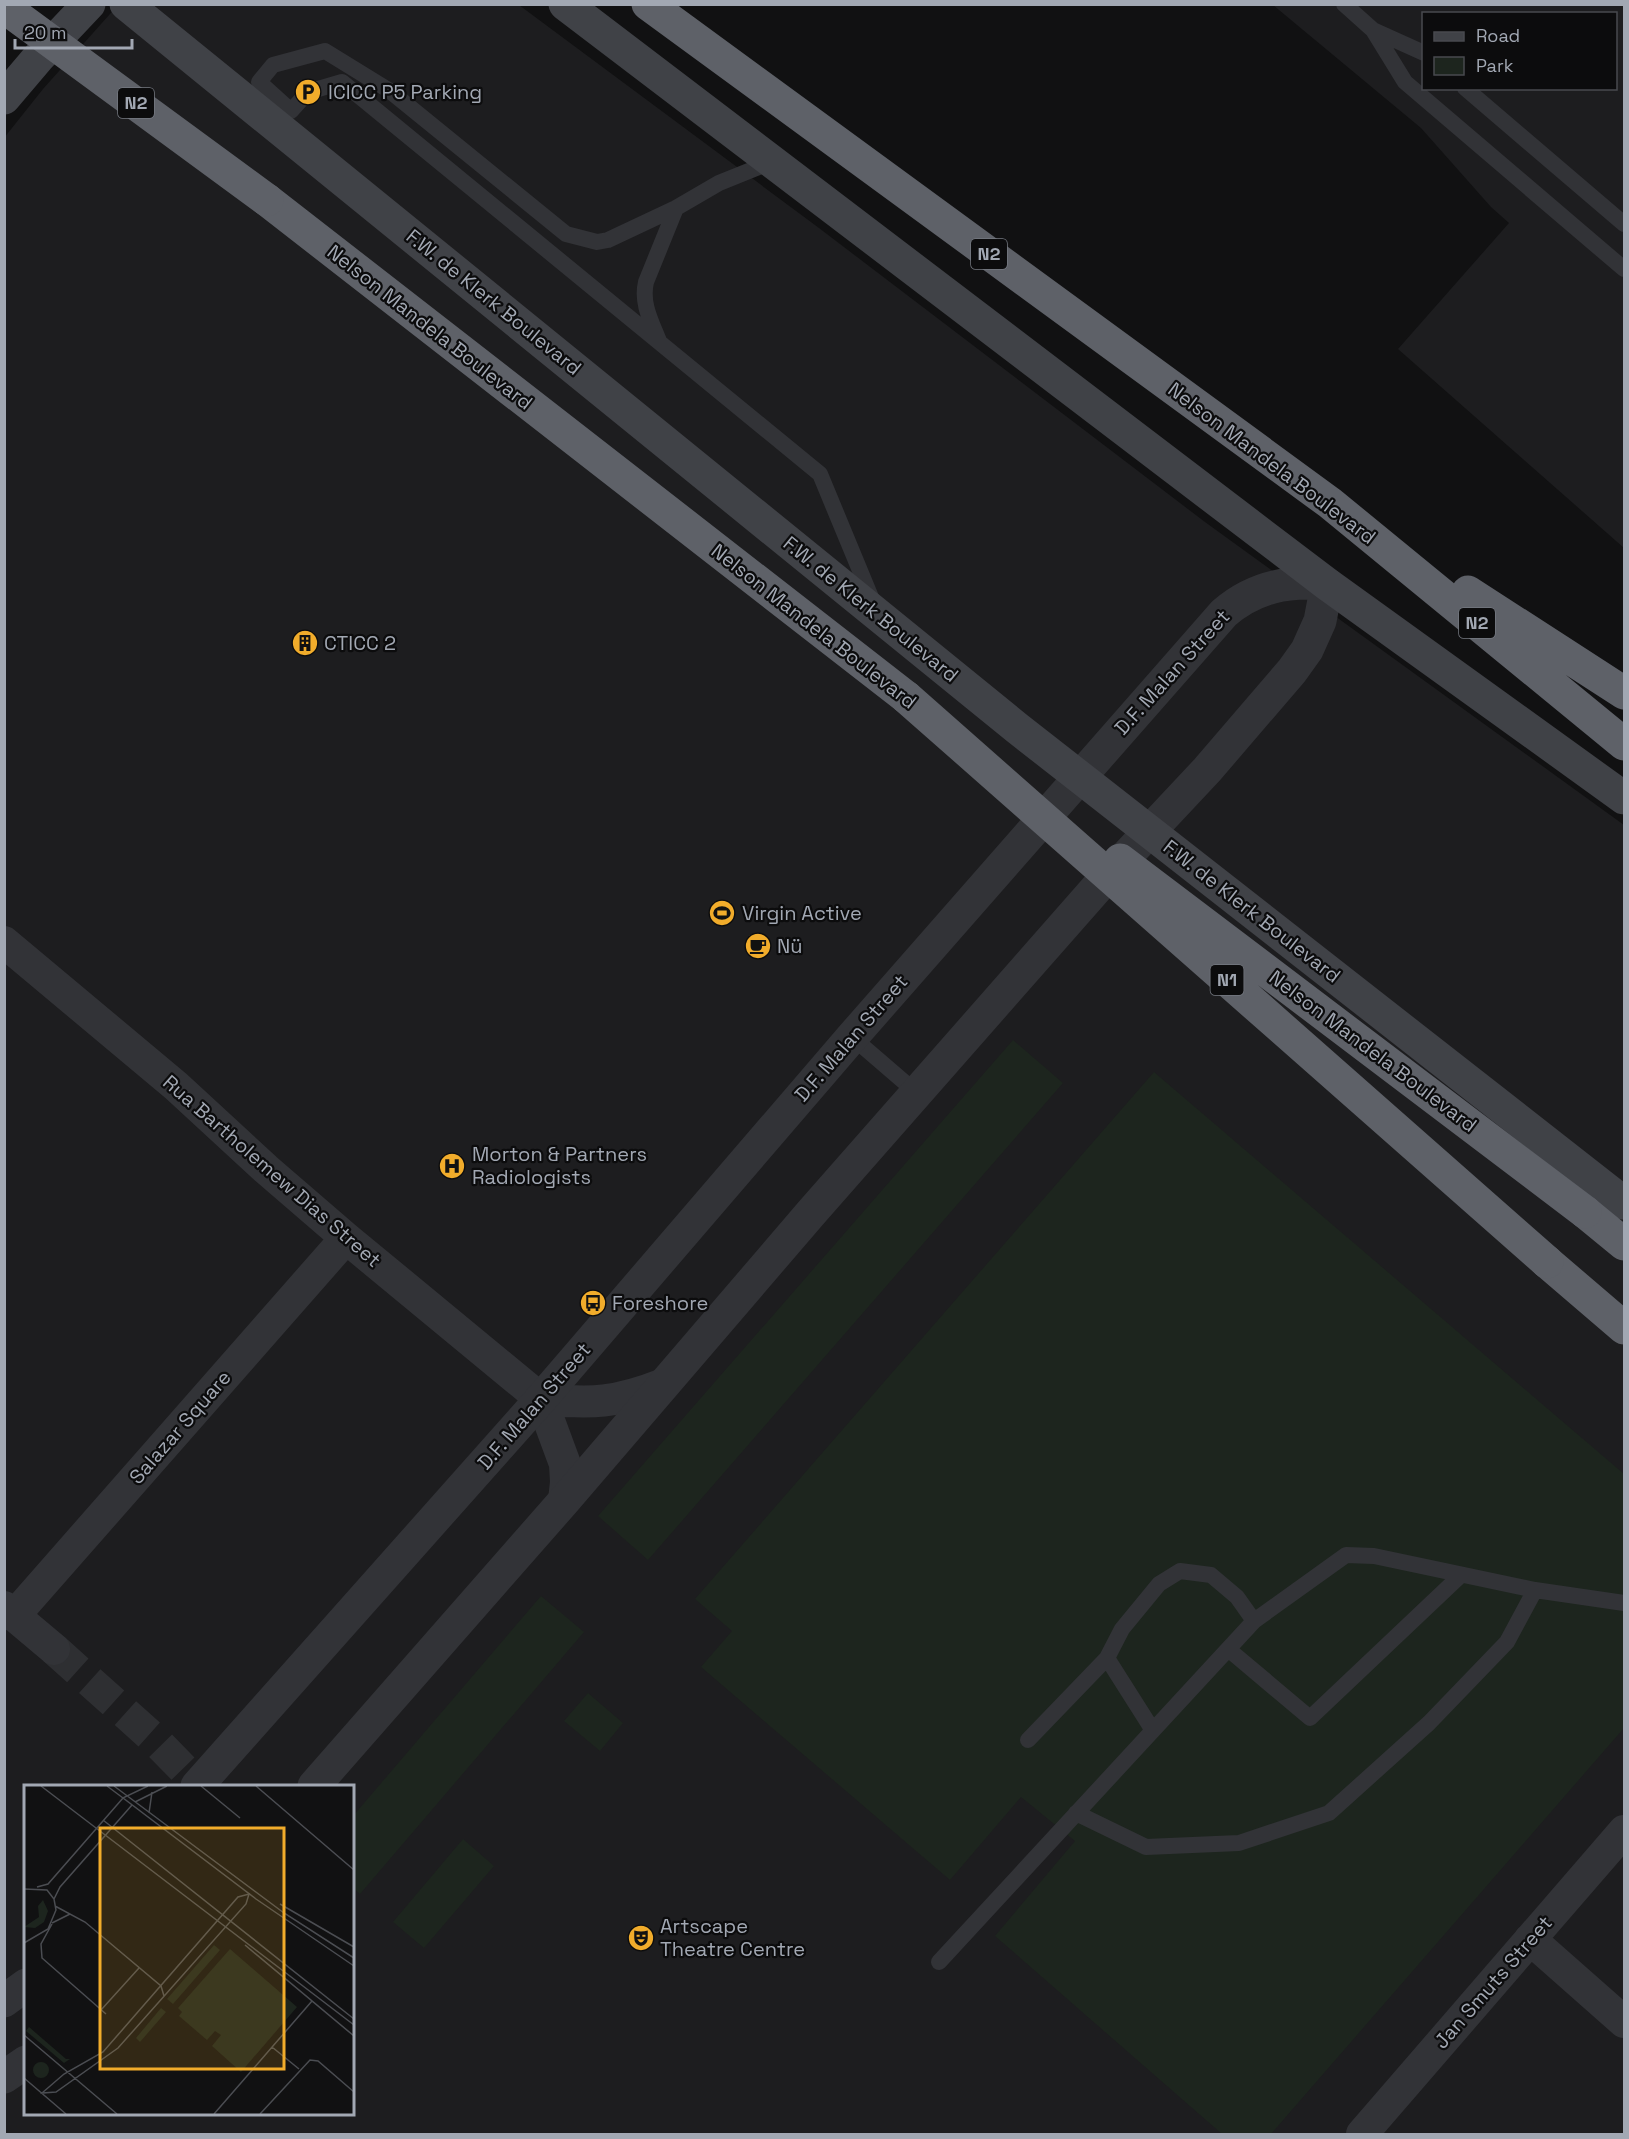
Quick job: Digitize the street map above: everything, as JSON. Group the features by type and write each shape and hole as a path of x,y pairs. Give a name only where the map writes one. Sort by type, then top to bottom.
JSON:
{"highway":[{"name":"Nelson Mandela Boulevard","path":"648,4 1330,503 1624,744"},
{"name":"Nelson Mandela Boulevard","path":"4,7 276,207 906,697 1624,1244"},
{"path":"1330,503 1624,693"},
{"name":"N1","path":"906,697 1624,1328"}],"main road":[{"path":"4,98 89,4"},
{"name":"F.W. de Klerk Boulevard","path":"126,4 1080,777 1624,1203"},
{"path":"565,4 1327,584 1624,798"}],"street":[{"name":"D.F. Malan Street","path":"199,1785 540,1399 852,1037 1224,613 1237,601 1266,588 1287,583 1327,584"},
{"path":"315,1785 1102,882 1207,770 1292,671 1307,650 1320,621 1327,584"},
{"name":"Rua Bartholemew Dias Street","path":"4,942 176,1086 266,1169 346,1238 540,1399 565,1464 567,1482 564,1501"},
{"name":"Salazar Square","path":"9,1611 346,1238"},
{"path":"540,1399 583,1402 612,1401 638,1395 664,1384"},
{"path":"9,1611 54,1649"},
{"name":"Jan Smuts Street","path":"1362,2134 1624,1831"},
{"path":"1530,1939 1624,2022"},
{"path":"4,2001 24,1986"},
{"path":"4,2077 24,2063"}],"lane":[{"path":"1347,6 1373,30 1405,82 1624,268"},
{"path":"1373,30 1422,52"},
{"path":"771,162 719,183 676,208 608,240 597,242 567,234 390,91 325,51 273,65 259,82 291,111 308,92 342,82 820,474 878,615"},
{"path":"1467,90 1624,224"},
{"path":"660,342 644,303 643,291 676,208"},
{"path":"852,1037 917,1093"},
{"path":"939,1962 1254,1621 1346,1555 1374,1556 1535,1590 1624,1603"},
{"path":"1028,1740 1107,1658 1122,1629 1159,1584 1180,1571 1211,1575 1237,1597 1254,1621"},
{"path":"1228,1649 1310,1718 1461,1575"},
{"path":"1076,1813 1146,1847 1239,1844 1329,1813 1429,1723 1507,1642 1535,1590"},
{"path":"1107,1658 1152,1729"}],"shaded area":[{"path":"118,5 519,5 819,228 1205,522 1624,825 1624,2134 5,2134 4,138 43,89"},
{"path":"1273,5 1624,5 1624,548 1398,349 1509,223 1491,207 1421,128"}],"green space":[{"path":"1013,1040 1063,1083 648,1560 598,1516"},
{"path":"1154,1072 1624,1474 1624,1728 1271,2134 1222,2134 995,1936 1075,1841 1021,1797 950,1880 701,1667 732,1631 695,1599"},
{"path":"541,1596 584,1632 360,1894 354,1889 354,1815"},
{"path":"588,1693 623,1723 600,1751 564,1721"},
{"path":"463,1839 494,1866 424,1948 393,1922"}],"tunnel":[{"path":"54,1649 152,1737 198,1784"}],"place":[{"name":"ICICC P5 Parking","path":"308,92"},
{"name":"CTICC 2","path":"305,643"},
{"name":"Virgin Active","path":"722,913"},
{"name":"Nü","path":"758,946"},
{"name":"Morton & Partners Radiologists","path":"452,1166"},
{"name":"Foreshore","path":"593,1303"},
{"name":"Artscape Theatre Centre","path":"641,1938"}]}
